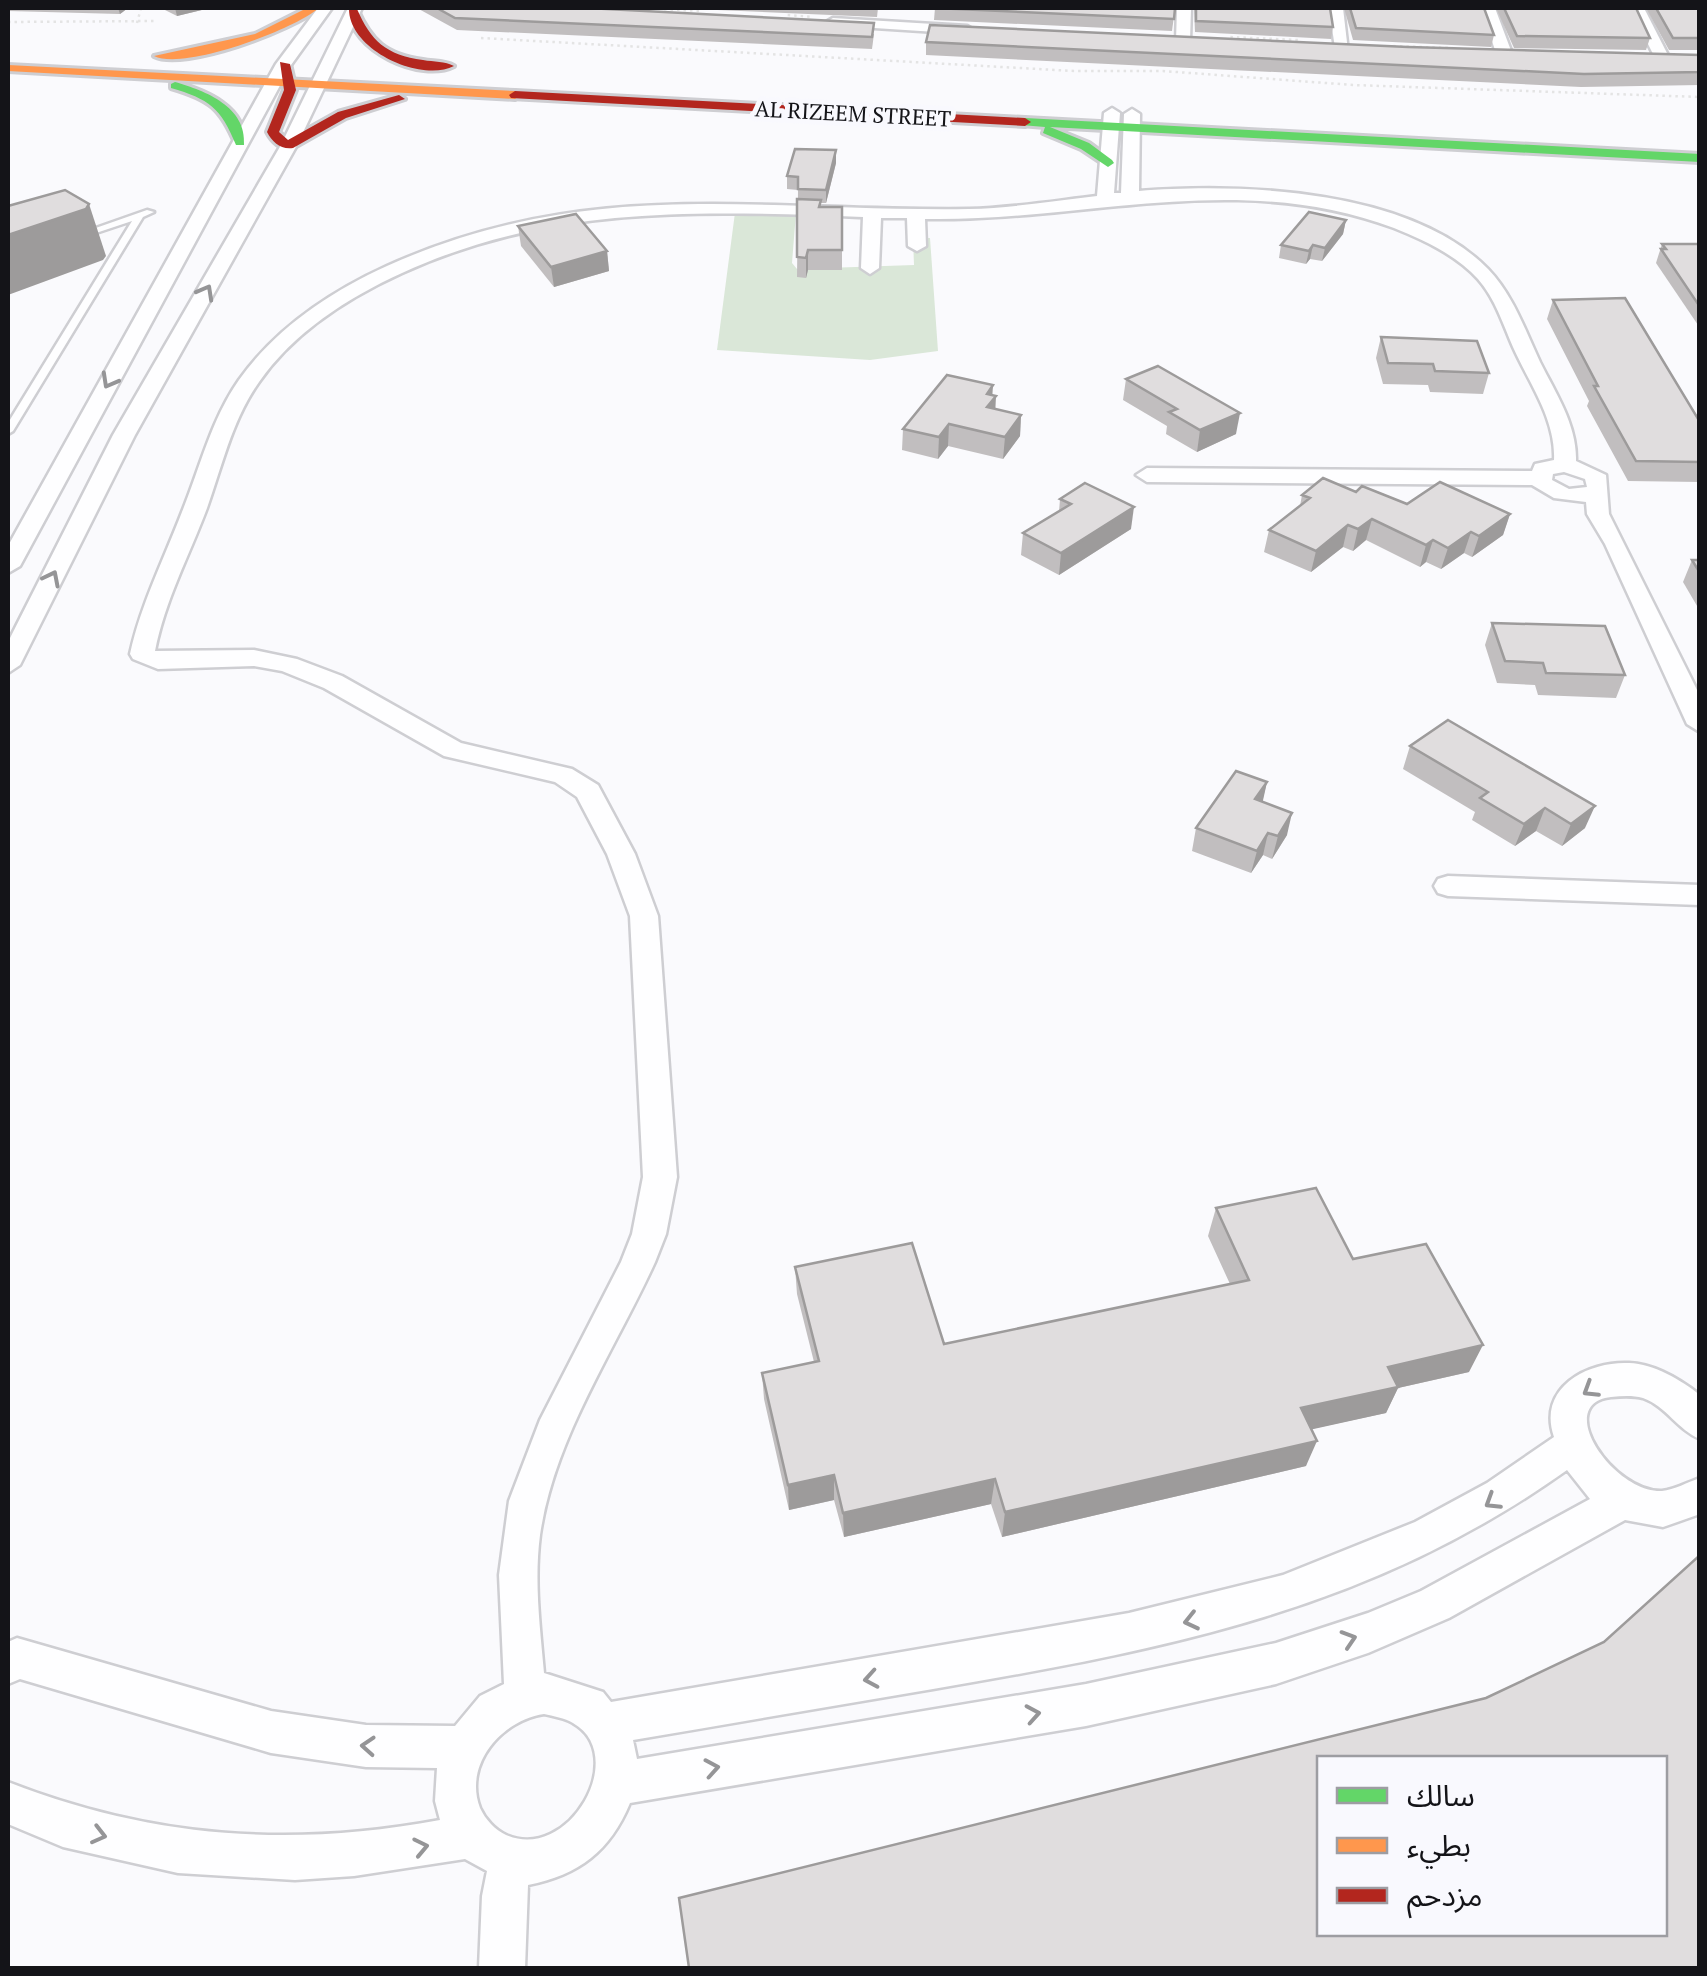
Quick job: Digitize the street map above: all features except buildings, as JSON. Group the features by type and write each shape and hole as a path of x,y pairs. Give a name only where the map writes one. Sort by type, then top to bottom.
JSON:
{"street":[{"path":"141,58 252,41 288,26 314,8"},
{"path":"289,145 277,140 273,132 325,8"},
{"path":"895,26 901,8"},
{"path":"1184,8 1176,40 1229,43"},
{"path":"1336,8 1343,48"},
{"path":"1455,54 1513,57 1488,8"},
{"path":"1637,8 1656,59 1681,59"},
{"path":"11,556 240,142 299,75 347,9"},
{"path":"347,9 358,37 378,52 477,80"},
{"path":"818,21 983,31"},
{"path":"1299,46 1392,51"},
{"name":"AL RIZEEM STREET","path":"8,53 141,58 299,75 477,80 1008,121 1121,120 1224,132 1700,158"},
{"path":"8,68 158,68 557,87 634,83"},
{"path":"101,71 185,88 212,99 233,118 240,142"},
{"name":"AL RIZEEM STREET","path":"299,75 510,74 1121,120 1700,142"},
{"path":"8,665 124,435 289,145 327,121 375,104 477,80"},
{"path":"1117,199 1121,120"},
{"path":"1008,121 1072,138 1119,164 1224,132"},
{"path":"526,1696 518,1566 528,1502 550,1443 638,1262 649,1234 660,1177 644,916 594,798 573,779 454,750 333,682 288,664 254,658 158,662 145,658 142,649 234,407 274,351 333,303 420,256 488,233 540,221 667,206 810,208 872,218 1022,212 1117,199 1231,194 1299,200 1366,213 1444,245 1473,265 1501,299 1562,434 1565,465"},
{"path":"916,214 917,246"},
{"path":"870,268 872,218"},
{"path":"1539,478 1543,469 1565,465 1595,476 1600,484 1596,492 1602,521 1700,724"},
{"path":"1147,474 1539,478 1551,490 1602,521"},
{"path":"1566,496 1596,492"},
{"path":"1448,886 1700,895"},
{"path":"1699,1498 1664,1508 1624,1499 1591,1477 1567,1430 1573,1402 1594,1383 1610,1379 1645,1382 1663,1390 1700,1422"},
{"path":"606,1724 1120,1636 1252,1606 1314,1587 1430,1538 1530,1478 1572,1446"},
{"path":"616,1784 1109,1701 1284,1661 1443,1602 1514,1566 1624,1499"},
{"path":"8,1664 17,1658 271,1732 318,1742 383,1747 465,1746"},
{"path":"562,1695 594,1711 606,1724 617,1752 616,1784 604,1816 573,1849 532,1863 510,1861 491,1853 472,1836 460,1817 455,1794 457,1769 465,1746 490,1714 526,1696 562,1695"},
{"path":"8,1803 86,1833 208,1856 273,1860 339,1857 405,1850 472,1836"},
{"path":"502,1968 504,1896 510,1861"}],"lane":[{"path":"8,431 144,214 64,241"}],"path":[{"path":"137,23 141,8"},
{"path":"634,12 638,8 672,8 701,11 700,16"},
{"path":"8,22 154,21"},
{"path":"1419,34 1422,47"},
{"path":"1229,43 1230,37 1298,40 1299,46"},
{"path":"480,38 1074,71 1162,71 1373,86 1700,97"},
{"path":"1392,51 1392,46 1452,48 1455,54"},
{"path":"1162,71 1163,58"}],"green space":[{"path":"736,205 796,213 792,263 797,269 914,265 913,238 930,238 938,351 870,360 717,350"}],"traffic: fast":[{"path":"175,86 217,104 232,120 240,142"},
{"path":"1025,122 1700,158"},
{"path":"1047,130 1085,146 1108,163"}],"traffic: slow":[{"path":"160,56 240,42 278,29 314,8"},
{"path":"8,68 515,95"}],"traffic: jam":[{"path":"353,11 358,27 376,49 402,60 448,66"},
{"path":"284,64 290,90 273,132 277,140 289,145 342,115 399,99"},
{"path":"515,95 1025,122"}]}
